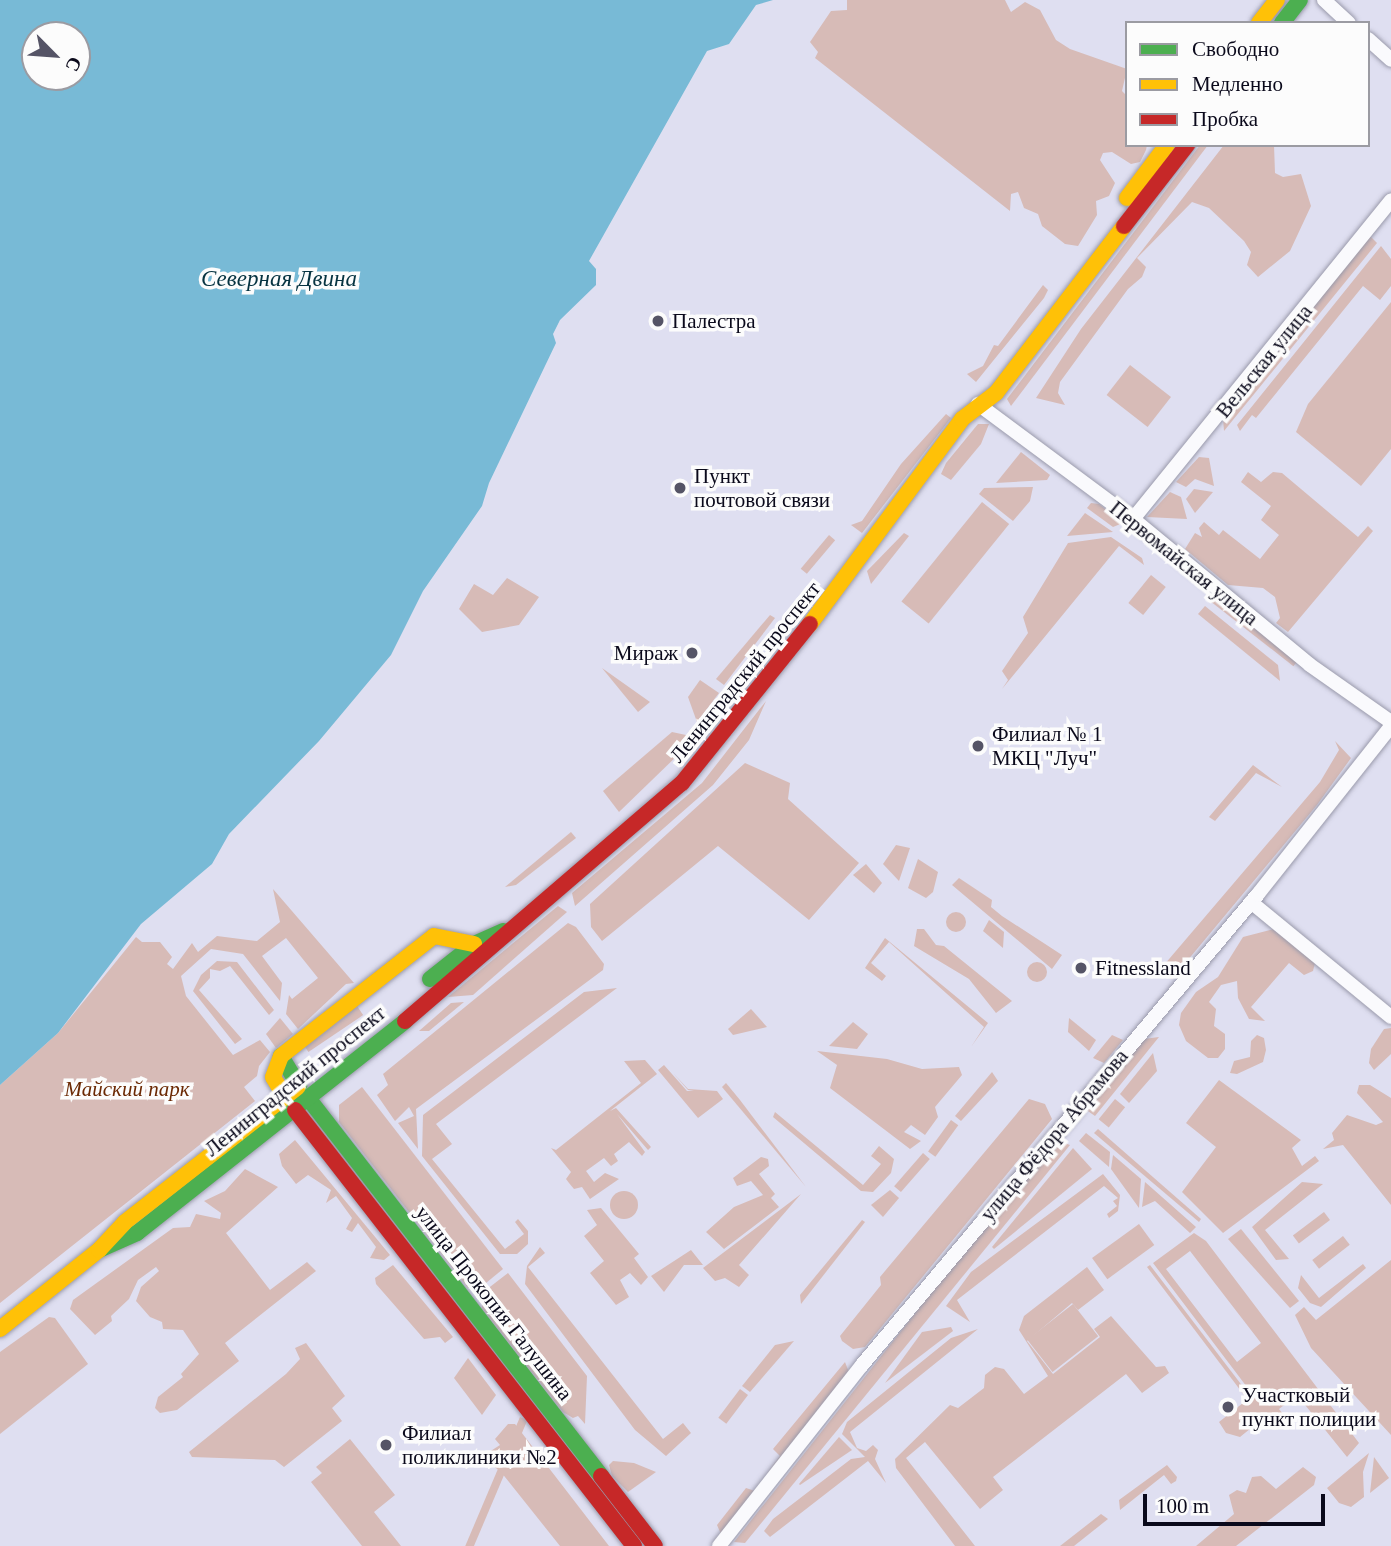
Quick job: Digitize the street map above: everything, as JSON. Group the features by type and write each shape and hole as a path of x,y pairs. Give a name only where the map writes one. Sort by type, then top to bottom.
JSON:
{"main road":[{"path":"1261,21 1277,0"},
{"path":"1284,21 1300,0"},
{"name":"Ленинградский проспект","path":"304,1092 484,957 506,930 662,802 708,757 978,404 985,383 1165,147"},
{"name":"Ленинградский проспект","path":"978,404 996,393 1185,147"},
{"name":"Ленинградский проспект","path":"0,1329 99,1250 137,1233 474,944 506,930"},
{"path":"290,1104 272,1077 281,1056 434,936 441,934 474,944"},
{"name":"улица Прокопия Галушина","path":"281,1056 304,1092 655,1546"},
{"name":"улица Прокопия Галушина","path":"290,1104 635,1546"}],"street":[{"path":"1324,0 1347,21"},
{"path":"1370,42 1391,60"},
{"name":"Вельская улица","path":"1133,519 1391,200"},
{"name":"Первомайская улица","path":"978,404 1133,519 1310,665 1391,724"},
{"name":"улица Фёдора Абрамова","path":"719,1546 862,1365 1251,902 1391,724"},
{"path":"1251,902 1391,1017"}],"green space":[{"path":"847,0 1005,0 1011,12 1025,2 1040,10 1056,40 1070,49 1125,68 1122,91 1125,94 1125,147 1147,147 1146,150 1140,162 1131,164 1112,152 1103,153 1100,160 1115,183 1109,196 1096,201 1097,215 1078,246 1065,244 1042,226 1038,214 1024,208 1018,192 1011,194 1010,211 815,58 818,52 810,42 831,11 847,10"},
{"path":"1198,147 1206,147 1011,406 1007,399"},
{"path":"1222,147 1274,147 1275,173 1283,177 1301,174 1311,206 1290,251 1258,277 1247,265 1251,252 1244,241 1209,208 1192,202 1137,258 1146,267 1142,277 1128,289 1060,382 1058,393 1065,405 1036,398 1081,329"},
{"path":"1370,236 1377,243 1224,431 1223,419"},
{"path":"1381,246 1391,259 1391,286 1380,300 1363,286 1256,418 1252,415 1240,431 1237,425"},
{"path":"1043,285 1048,290 1044,298 976,382 967,374 983,366 994,345 998,346"},
{"path":"1391,302 1391,449 1361,486 1296,432 1308,404"},
{"path":"1130,365 1171,397 1148,427 1107,395"},
{"path":"946,414 951,418 862,533 851,525 862,521 901,464"},
{"path":"978,424 989,424 981,444 951,480 941,474 946,463"},
{"path":"1021,452 1050,475 1047,480 996,483"},
{"path":"1199,457 1209,458 1214,486 1195,479 1186,487 1176,482"},
{"path":"1248,472 1261,482 1273,472 1282,473 1358,537 1368,526 1373,531 1288,632 1276,623 1280,618 1275,597 1263,588 1228,585 1185,549 1195,533 1202,537 1199,528 1204,522 1219,535 1223,530 1260,559 1279,535 1261,520 1271,506 1241,482"},
{"path":"1033,487 1030,501 1013,521 979,494 984,488"},
{"path":"1194,489 1213,492 1195,513 1186,499"},
{"path":"1170,492 1181,497 1187,519 1147,517"},
{"path":"982,502 1009,524 929,624 901,601"},
{"path":"1091,503 1099,504 1123,523 1113,527 1087,508"},
{"path":"1085,513 1113,532 1067,536"},
{"path":"904,533 909,536 871,584 867,571"},
{"path":"829,535 835,540 807,574 801,569"},
{"path":"1111,537 1142,558 1144,565 1119,546 1002,689 1008,680 1002,671 1028,633 1023,617 1068,543"},
{"path":"1151,575 1166,587 1143,615 1128,603"},
{"path":"507,578 539,597 519,625 482,632 459,609 474,584 493,595"},
{"path":"1215,596 1298,661 1293,666 1211,602"},
{"path":"1205,606 1278,665 1280,681 1198,614"},
{"path":"770,615 775,618 724,685 716,679"},
{"path":"602,668 650,702 638,712"},
{"path":"700,680 719,693 697,722 688,697"},
{"path":"766,701 749,740 713,785 575,906 572,893 702,783"},
{"path":"672,732 686,735 682,751 619,812 603,791"},
{"path":"1335,741 1351,758 1317,805 1172,979 1163,977 1158,972 1320,782 1339,750"},
{"path":"745,763 790,783 788,799 859,863 809,920 718,846 602,941 591,927 590,904"},
{"path":"1253,765 1282,787 1256,773 1215,821 1209,817"},
{"path":"571,832 576,838 516,885 505,887"},
{"path":"896,845 910,848 899,881 883,864"},
{"path":"918,859 938,872 933,892 926,898 908,888"},
{"path":"866,864 882,883 874,893 853,875"},
{"path":"959,878 992,900 991,907 1002,916 1062,955 1052,969 952,885"},
{"name":"Майский парк","path":"273,889 354,983 346,984 298,1029 286,1014 289,995 292,999 318,978 286,938 262,956 282,983 280,1001 243,954 211,949 181,976 186,996 233,1055 260,1040 270,1052 259,1066 257,1076 244,1087 255,1101 0,1303 0,1085 58,1033 136,937 142,942 160,942 172,957 167,964 173,969 192,943 198,952 217,936 257,941 280,922"},
{"path":"558,906 567,912 473,995 448,997"},
{"path":"956,912 963,915 966,922 963,929 956,932 949,929 946,922 949,915"},
{"path":"989,920 1004,932 1003,948 983,931"},
{"path":"568,923 576,927 604,964 603,970 416,1109 418,1149 398,1123 414,1116 409,1107 395,1121 377,1095 388,1085 383,1074"},
{"path":"917,929 924,929 936,945 944,946 1012,1001 996,1013 969,979 914,946"},
{"path":"1274,929 1315,963 1313,971 1304,975 1289,963 1251,1007 1265,1021 1249,1019 1238,998 1237,981 1221,985 1209,1002 1216,1009 1214,1026 1225,1034 1225,1049 1218,1058 1208,1058 1186,1041 1179,1025 1181,1013 1196,992 1218,977 1243,937"},
{"path":"885,938 988,1023 971,1047 984,1027 889,942 871,963 886,976 882,981 865,968"},
{"path":"217,961 237,962 274,1010 269,1015 230,966 220,971 210,969 210,978 199,990 242,1039 235,1044 193,991 201,975"},
{"path":"1037,962 1044,965 1047,972 1044,979 1037,982 1030,979 1027,972 1030,965"},
{"path":"617,988 436,1124 452,1144 432,1159 505,1249 524,1234 515,1222 518,1219 528,1231 528,1244 517,1254 500,1254 422,1156 423,1115 584,992"},
{"path":"464,1002 429,1031 419,1031 451,1003"},
{"path":"357,1006 363,1015 308,1052 302,1043"},
{"path":"751,1009 767,1027 733,1035 728,1029"},
{"path":"380,1012 318,1062 316,1058 368,1015"},
{"path":"280,1018 293,1034 276,1048 266,1034"},
{"path":"1069,1018 1096,1040 1089,1051 1068,1032"},
{"path":"853,1022 868,1034 857,1049 829,1046"},
{"path":"1391,1028 1391,1054 1374,1070 1369,1063 1371,1049 1384,1029"},
{"path":"1112,1035 1123,1040 1104,1063 1093,1058"},
{"path":"1257,1035 1264,1038 1266,1050 1263,1062 1237,1074 1230,1073 1234,1061 1250,1057 1251,1041"},
{"path":"1159,1037 1095,1116 1085,1109 1144,1039"},
{"path":"817,1051 887,1059 922,1069 959,1067 962,1075 935,1107 938,1117 925,1135 911,1125 904,1132 921,1141 910,1149 830,1088 837,1065"},
{"path":"1153,1053 1157,1071 1129,1103 1120,1094"},
{"path":"645,1060 657,1074 610,1111 616,1108 651,1147 648,1150 617,1114 645,1152 642,1156 629,1142 614,1154 618,1161 611,1166 604,1158 586,1171 594,1182 605,1173 619,1179 590,1199 582,1187 574,1189 569,1183 566,1179 571,1172 551,1148 556,1150 641,1083 624,1061"},
{"path":"664,1065 687,1091 694,1091 688,1090 673,1073 688,1089 717,1091 723,1099 698,1118 658,1070"},
{"path":"992,1072 998,1081 961,1121 955,1116"},
{"path":"1219,1080 1301,1140 1292,1148 1302,1166 1315,1156 1319,1161 1223,1233 1182,1192 1216,1147 1186,1123"},
{"path":"726,1083 740,1100 806,1187 722,1087"},
{"path":"1359,1085 1370,1085 1391,1098 1391,1205 1343,1145 1323,1149 1334,1140 1332,1133 1347,1115 1376,1125 1383,1122 1357,1093"},
{"path":"362,1087 503,1269 486,1283 468,1288 339,1122 339,1105"},
{"path":"1029,1099 1045,1104 1052,1119 865,1347 853,1349 842,1341 840,1336 881,1285 880,1277"},
{"path":"1115,1099 1125,1107 1109,1127 1099,1119"},
{"path":"775,1112 863,1185 881,1164 871,1156 879,1146 894,1159 891,1173 873,1192 861,1191 773,1117"},
{"path":"951,1120 958,1125 935,1157 928,1152"},
{"path":"1098,1129 1201,1219 1199,1222 1094,1133"},
{"path":"1086,1133 1110,1152 1109,1167 1079,1141"},
{"path":"1053,1139 1070,1145 745,1543 734,1542"},
{"path":"295,1140 390,1255 384,1260 370,1258 376,1247 358,1223 352,1232 346,1229 352,1218 336,1196 326,1203 331,1190 308,1175 296,1184 282,1166 279,1154"},
{"path":"1073,1148 1092,1169 994,1249 992,1247"},
{"path":"923,1153 930,1159 901,1192 894,1186"},
{"path":"1113,1155 1141,1179 1139,1208 1111,1169"},
{"path":"761,1157 768,1159 769,1166 759,1174 775,1194 771,1198 779,1207 724,1249 706,1232 734,1207 763,1195 751,1181 737,1186 733,1178"},
{"path":"245,1169 278,1187 226,1233 270,1290 307,1262 316,1271 225,1343 239,1361 177,1410 160,1413 155,1408 158,1397 183,1377 181,1374 199,1354 183,1330 163,1329 162,1322 150,1317 136,1301 141,1287 159,1271 156,1267 138,1280 129,1299 111,1316 112,1321 95,1335 70,1309 73,1300 173,1228 190,1227 196,1214 220,1219 221,1213 204,1201 225,1191"},
{"path":"1103,1174 1120,1195 1118,1211 1109,1218 1107,1214 1117,1206 1113,1201 1118,1198 1104,1186 957,1300 970,1322 946,1306 971,1272"},
{"path":"1145,1182 1196,1227 1190,1233 1155,1201 1142,1207"},
{"path":"1302,1182 1323,1184 1265,1230 1289,1259 1276,1260 1252,1227"},
{"path":"890,1190 899,1198 883,1217 871,1205"},
{"path":"624,1191 634,1195 638,1205 634,1215 624,1219 614,1215 610,1205 614,1195"},
{"path":"801,1194 739,1265 749,1275 739,1287 725,1278 715,1281 703,1268"},
{"path":"601,1208 639,1254 634,1258 648,1277 641,1285 630,1273 620,1280 629,1297 616,1305 590,1273 604,1261 584,1236 597,1225 587,1210"},
{"path":"1324,1212 1330,1220 1299,1243 1293,1235"},
{"path":"862,1220 865,1222 801,1304 800,1295"},
{"path":"1139,1224 1154,1245 1107,1279 1092,1258"},
{"path":"1241,1229 1299,1301 1290,1308 1228,1239"},
{"path":"1194,1233 1206,1241 1359,1443 1347,1457 1297,1395 1279,1409 1289,1422 1275,1426 1266,1416 1240,1437 1226,1433 1219,1422 1253,1395 1153,1263","holes":["1190,1251 1261,1343 1237,1362 1166,1269"]},
{"path":"1343,1236 1350,1245 1319,1269 1312,1260"},
{"path":"540,1247 545,1253 528,1267 663,1439 683,1423 691,1433 666,1456 635,1430 525,1284 527,1266"},
{"path":"691,1250 703,1265 684,1265 664,1292 651,1276"},
{"path":"1391,1260 1391,1435 1311,1348 1295,1315 1304,1307 1316,1320"},
{"path":"1363,1264 1366,1268 1321,1307 1310,1303 1298,1288 1301,1275 1319,1298"},
{"path":"393,1265 453,1337 445,1343 440,1337 424,1339 376,1284 375,1278"},
{"path":"1150,1265 1250,1396 1247,1399 1147,1267"},
{"path":"1087,1267 1104,1290 1078,1310 1072,1303 1027,1341 1053,1374 1100,1337 1094,1329 1111,1316 1156,1367 1165,1366 1169,1373 1142,1393 1126,1374 993,1477 1003,1490 980,1509 925,1442 906,1458 975,1546 955,1546 896,1468 895,1459 950,1405 958,1408 984,1388 985,1375 995,1367 1004,1369 1024,1394 1048,1376 1019,1330 1024,1316"},
{"path":"508,1273 587,1376 585,1424 578,1416 573,1418 563,1412 482,1308 482,1293"},
{"path":"1073,1304 1098,1336 1053,1372 1027,1340"},
{"path":"49,1317 55,1318 88,1364 0,1434 0,1352"},
{"path":"951,1327 953,1331 885,1383 922,1332"},
{"path":"978,1329 850,1432 857,1448 866,1451 873,1445 878,1450 875,1459 886,1483 868,1461 770,1537 764,1531 773,1519 851,1459 865,1457 842,1434 847,1422 951,1338"},
{"path":"794,1341 750,1392 742,1386 775,1345"},
{"path":"306,1343 345,1396 332,1408 342,1421 284,1467 275,1460 192,1457 189,1452 286,1374 300,1359 295,1348"},
{"path":"468,1358 496,1395 482,1415 454,1378"},
{"path":"845,1362 850,1375 766,1474 780,1456 773,1449"},
{"path":"740,1389 748,1395 726,1424 718,1418"},
{"path":"520,1417 527,1420 474,1546 465,1546"},
{"path":"508,1424 515,1424 609,1546 560,1546 501,1472 487,1461 483,1456 500,1445 495,1439"},
{"path":"839,1437 852,1450 800,1485 799,1484"},
{"path":"350,1439 395,1495 374,1512 401,1546 362,1546 311,1482 322,1473 316,1467"},
{"path":"1369,1453 1363,1472 1364,1497 1351,1507 1339,1503 1327,1488"},
{"path":"1374,1457 1389,1478 1370,1493"},
{"path":"613,1461 634,1463 656,1472 628,1492 612,1476 609,1465"},
{"path":"1167,1465 1177,1477 1176,1481 1171,1484 1164,1475 1120,1510 1119,1500"},
{"path":"1303,1467 1316,1477 1314,1485 1236,1546 1196,1546 1234,1514 1229,1495 1237,1490 1246,1493 1252,1477 1261,1476 1276,1489"},
{"path":"746,1488 755,1491 721,1534 717,1525"},
{"path":"1101,1514 1108,1519 1074,1546 1060,1546"}],"water":[{"name":"Северная Двина","path":"0,0 773,0 756,5 729,44 707,51 589,261 596,269 596,285 560,320 553,334 556,343 489,483 482,506 423,591 391,655 319,741 229,834 212,864 141,924 58,1033 0,1085"}],"traffic: fast":[{"path":"1284,21 1300,0"},
{"path":"430,979 474,944 503,931"},
{"path":"99,1250 137,1233 405,1021"},
{"path":"281,1056 299,1086"},
{"path":"308,1098 601,1476"}],"traffic: slow":[{"path":"1261,21 1277,0"},
{"path":"1127,198 1165,147"},
{"path":"810,624 962,419 996,393 1124,226"},
{"path":"285,1097 273,1077 281,1056 434,936 474,944"},
{"path":"0,1329 99,1250 125,1222 298,1087"}],"traffic: jam":[{"path":"1124,226 1185,147"},
{"path":"405,1021 682,783 810,624"},
{"path":"295,1110 634,1546"},
{"path":"601,1476 655,1546"}],"place":[{"name":"Палестра","path":"658,321"},
{"name":"Пункт почтовой связи","path":"680,488"},
{"name":"Мираж","path":"692,653"},
{"name":"Филиал № 1 МКЦ \"Луч\"","path":"978,746"},
{"name":"Fitnessland","path":"1081,968"},
{"name":"Участковый пункт полиции","path":"1228,1407"},
{"name":"Филиал поликлиники №2","path":"386,1445"}]}
